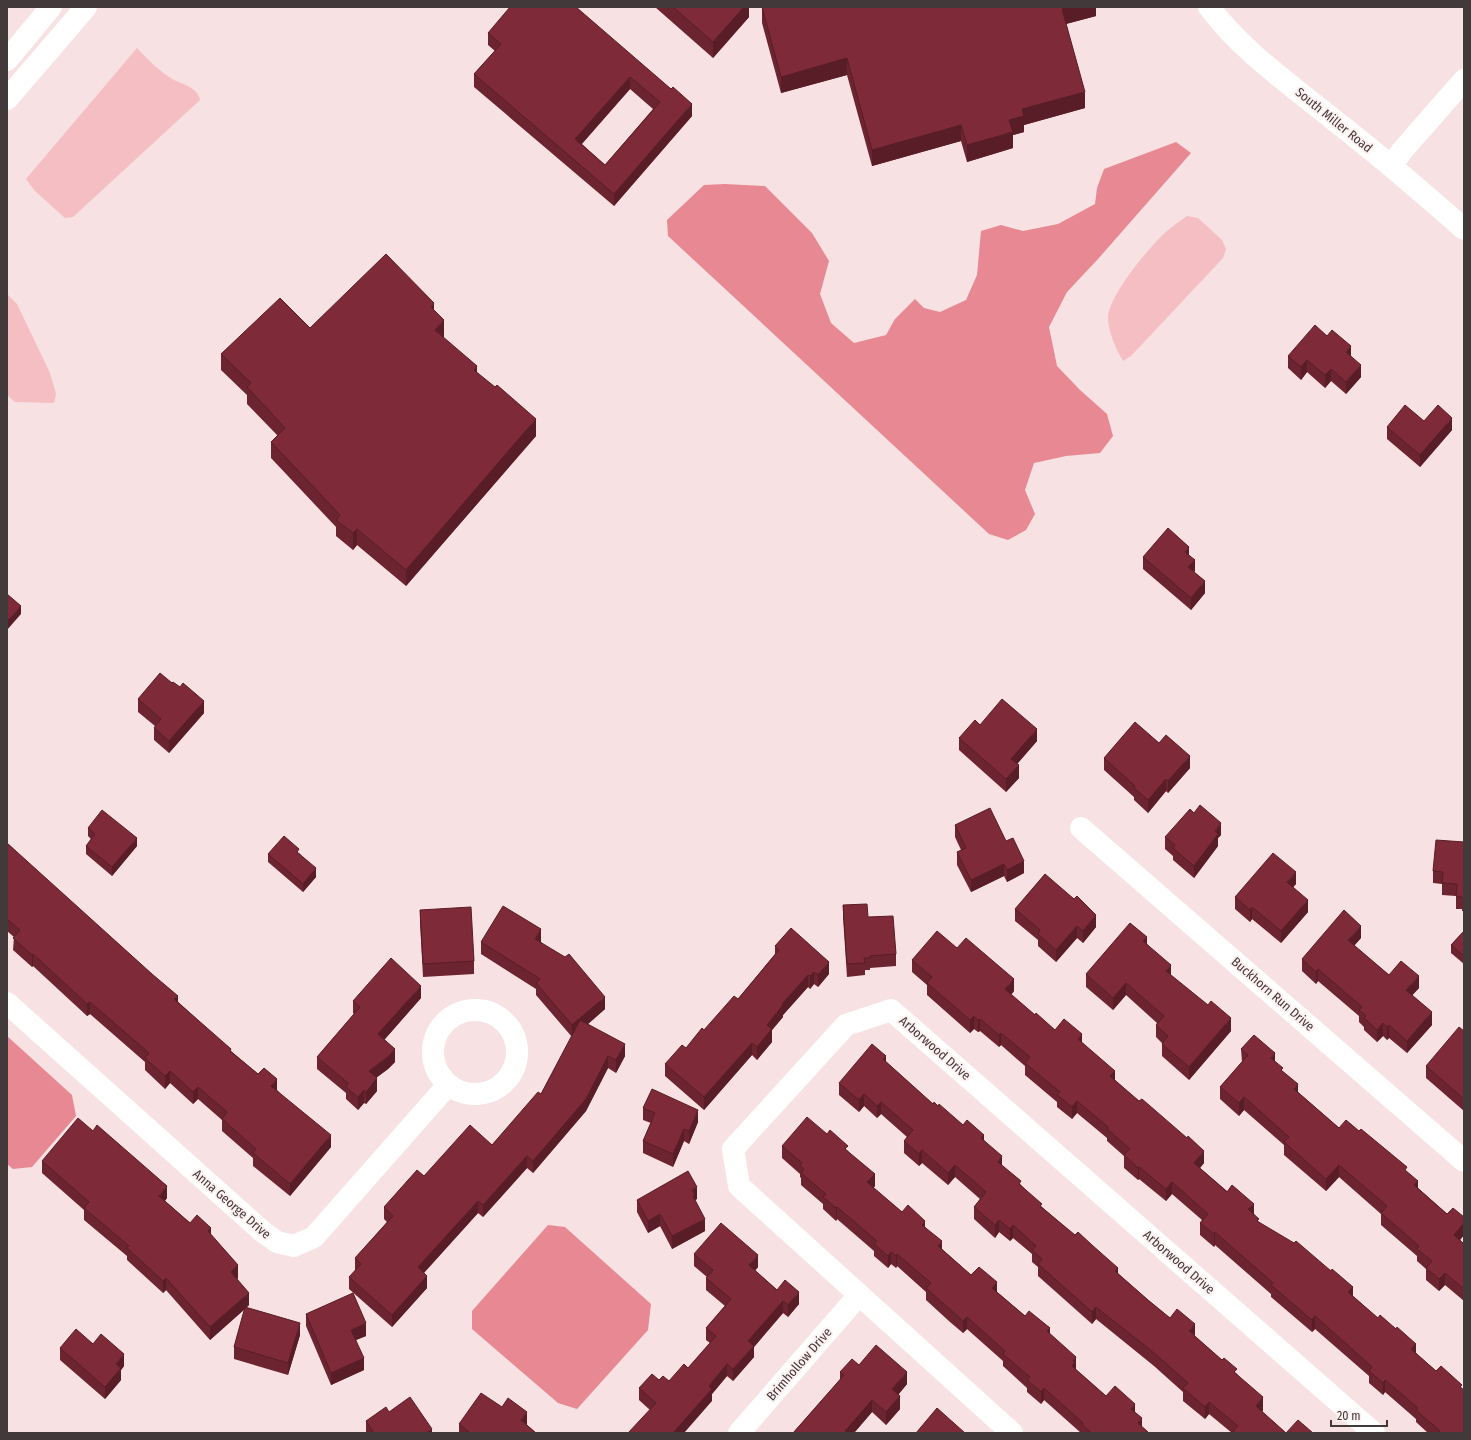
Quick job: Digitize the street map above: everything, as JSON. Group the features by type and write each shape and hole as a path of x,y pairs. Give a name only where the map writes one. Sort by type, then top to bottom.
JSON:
{"street":[{"path":"7,60 51,7"},
{"path":"7,99 86,7"},
{"name":"South Miller Road","path":"1209,7 1218,20 1264,64 1392,166 1464,229"},
{"path":"1392,166 1401,152 1464,80"},
{"name":"Buckhorn Run Drive","path":"1082,828 1464,1161"},
{"name":"Anna George Drive","path":"7,1004 263,1232 277,1242 294,1246 314,1238 448,1085"},
{"name":"Arborwood Drive","path":"1012,1433 858,1296 739,1186 733,1149 846,1025 891,1010 1374,1433"},
{"name":"Brimhollow Drive","path":"739,1433 858,1296"}],"shaded area":[{"path":"137,48 163,73 193,89 199,96 200,100 73,217 65,218 35,191 26,179"},
{"path":"1176,142 1191,153 1067,292 1049,327 1057,366 1080,390 1107,414 1113,436 1100,453 1066,456 1034,463 1025,490 1035,514 1026,530 1008,540 989,534 668,236 667,220 704,185 725,184 765,186 812,233 829,261 820,294 831,323 854,343 886,335 895,319 915,299 924,308 940,312 966,300 977,275 981,231 1001,225 1023,231 1058,224 1095,204 1097,188 1104,169"},
{"path":"1187,216 1198,218 1222,240 1226,249 1223,258 1131,356 1123,361 1115,346 1108,323 1110,308 1115,296 1141,259 1167,231"},
{"path":"7,294 17,304 50,373 56,394 54,403 15,402 7,395"},
{"path":"7,1036 72,1095 76,1116 32,1167 13,1169 7,1164"},
{"path":"548,1225 565,1227 651,1304 648,1330 577,1409 558,1403 472,1329 472,1311"}],"building":[{"path":"510,7 576,7 671,89 673,87 692,104 614,194 474,74 501,44 488,33","holes":["630,77 660,102 605,165 575,139"]},
{"path":"673,7 744,7 713,42"},
{"path":"762,7 1069,7 1062,9 1085,92 1022,109 1024,116 1009,120 1013,132 967,145 961,125 872,150 847,58 781,77"},
{"path":"386,254 434,303 431,307 444,320 435,330 477,366 474,370 495,387 497,385 536,419 406,570 357,529 353,533 336,520 340,515 271,442 285,428 247,387 251,383 221,354 280,298 310,328"},
{"path":"1315,325 1327,336 1332,330 1351,346 1346,352 1361,365 1346,382 1331,369 1325,375 1307,360 1301,367 1288,356"},
{"path":"1405,405 1424,421 1438,405 1452,418 1420,455 1387,427"},
{"path":"1168,528 1189,547 1185,552 1195,560 1188,567 1205,581 1191,598 1143,557"},
{"path":"7,594 21,606 7,621"},
{"path":"160,673 172,683 173,682 180,687 183,683 204,701 169,741 154,728 161,719 138,699"},
{"path":"1002,699 1037,729 1011,759 1019,765 1006,779 959,738 975,720 980,725"},
{"path":"1135,722 1159,743 1166,735 1190,756 1168,781 1166,779 1148,800 1104,758"},
{"path":"1200,805 1221,823 1215,831 1218,834 1194,866 1173,848 1175,845 1165,837 1190,809 1194,813"},
{"path":"990,808 1006,841 1013,838 1024,861 1007,870 1004,864 971,880 957,852 966,848 955,825"},
{"path":"102,810 137,838 112,867 86,846 95,834 88,828"},
{"path":"284,836 299,849 297,852 316,868 303,884 268,854"},
{"path":"1436,840 1464,842 1464,899 1456,896 1457,884 1442,883 1443,872 1433,871"},
{"path":"7,843 178,996 174,999 231,1049 230,1051 258,1074 264,1068 277,1079 271,1086 331,1135 290,1184 253,1153 256,1149 222,1119 227,1112 198,1087 193,1092 170,1071 165,1076 145,1058 149,1053 90,1002 87,1004 33,954 32,955 13,938 20,930 7,919"},
{"path":"1273,853 1296,872 1287,882 1308,900 1281,931 1252,907 1250,910 1235,897"},
{"path":"1045,874 1074,899 1077,896 1096,915 1083,931 1077,926 1056,950 1038,934 1040,930 1015,909"},
{"path":"867,904 868,917 893,916 896,954 870,956 870,958 864,958 865,963 847,964 843,905"},
{"path":"503,906 541,929 535,939 565,957 569,954 605,997 572,1025 536,983 540,979 481,942"},
{"path":"471,907 474,961 423,964 420,910"},
{"path":"1344,910 1361,926 1348,940 1389,975 1401,961 1419,976 1406,990 1432,1012 1407,1041 1389,1025 1387,1027 1383,1023 1377,1030 1364,1018 1366,1016 1359,1010 1362,1007 1318,969 1316,972 1302,959"},
{"path":"1130,923 1147,937 1143,941 1171,965 1166,971 1208,1005 1211,1001 1231,1018 1189,1067 1162,1044 1168,1036 1156,1025 1164,1016 1126,983 1113,998 1086,974"},
{"path":"791,928 829,962 818,975 814,972 810,976 808,975 782,1004 783,1005 767,1025 772,1029 757,1047 752,1043 704,1097 665,1064 682,1045 686,1048 702,1028 704,1030 734,996 738,999 779,950 775,946"},
{"path":"937,931 957,948 966,938 1014,979 1005,989 1055,1030 1064,1019 1082,1034 1078,1039 1115,1071 1110,1076 1139,1101 1142,1099 1187,1138 1188,1136 1204,1151 1194,1163 1227,1192 1232,1185 1254,1204 1248,1209 1259,1219 1257,1221 1294,1243 1296,1241 1331,1271 1332,1269 1353,1287 1348,1292 1378,1318 1380,1315 1396,1329 1397,1327 1416,1344 1411,1349 1436,1371 1441,1366 1462,1385 1460,1387 1464,1390 1464,1433 1438,1433 1440,1431 1416,1410 1418,1408 1385,1380 1383,1383 1369,1371 1372,1367 1315,1316 1312,1320 1271,1285 1273,1283 1215,1232 1214,1234 1200,1223 1208,1214 1172,1182 1166,1189 1139,1167 1138,1168 1124,1155 1130,1149 1107,1129 1108,1127 1077,1101 1072,1107 1057,1095 1060,1092 1025,1063 1030,1057 1001,1033 999,1035 980,1019 978,1020 974,1016 970,1020 927,983 932,977 912,960"},
{"path":"1464,931 1464,956 1451,945"},
{"path":"391,958 421,986 378,1034 395,1049 388,1057 369,1071 377,1078 366,1092 364,1090 358,1097 346,1087 348,1083 317,1057 360,1007 353,1001"},
{"path":"580,1020 625,1044 616,1060 608,1056 586,1099 533,1161 527,1156 483,1205 478,1201 418,1267 427,1276 392,1315 349,1277 361,1264 355,1258 393,1216 384,1207 417,1170 424,1176 470,1125 492,1145 538,1092 541,1094"},
{"path":"1459,1027 1464,1031 1464,1099 1426,1066"},
{"path":"1254,1035 1275,1053 1271,1058 1283,1068 1281,1070 1298,1084 1294,1089 1339,1128 1346,1120 1359,1131 1361,1129 1407,1167 1405,1170 1418,1181 1414,1185 1447,1214 1453,1208 1464,1217 1464,1223 1454,1235 1464,1244 1464,1289 1445,1273 1439,1279 1426,1268 1432,1261 1417,1249 1419,1246 1381,1213 1387,1206 1339,1165 1326,1179 1284,1142 1289,1137 1244,1097 1239,1103 1220,1087 1248,1055 1241,1049"},
{"path":"872,1044 886,1056 883,1059 933,1104 934,1102 938,1106 939,1104 963,1125 967,1120 984,1135 981,1138 1002,1156 998,1162 1021,1181 1019,1184 1042,1204 1040,1206 1075,1235 1078,1232 1118,1268 1115,1271 1148,1300 1170,1318 1177,1309 1195,1324 1189,1331 1222,1360 1224,1358 1237,1369 1234,1372 1263,1397 1256,1406 1286,1433 1236,1433 1233,1431 1238,1426 1209,1402 1205,1407 1183,1388 1188,1383 1154,1353 1096,1307 1092,1312 1038,1264 1042,1259 1032,1250 1036,1246 1013,1225 1010,1229 999,1220 995,1225 974,1207 986,1192 955,1165 948,1173 922,1150 919,1154 904,1141 913,1130 881,1102 877,1106 864,1094 859,1100 839,1083"},
{"path":"652,1089 698,1110 689,1131 684,1129 673,1154 643,1141 655,1113 643,1108"},
{"path":"807,1117 827,1134 830,1130 848,1146 845,1149 875,1174 867,1182 902,1212 908,1205 925,1221 922,1225 942,1241 938,1246 971,1275 979,1267 997,1282 992,1288 1025,1316 1029,1311 1050,1328 1047,1331 1076,1357 1072,1366 1106,1396 1115,1386 1135,1404 1131,1409 1142,1418 1138,1423 1149,1433 1092,1433 1044,1388 1041,1392 1027,1380 1030,1377 1003,1354 1005,1351 967,1317 963,1321 926,1288 931,1283 897,1254 896,1256 891,1252 888,1256 874,1244 877,1241 823,1197 826,1194 801,1173 804,1169 800,1165 802,1163 782,1146"},
{"path":"78,1118 93,1131 97,1125 167,1186 159,1196 190,1223 197,1215 211,1228 208,1231 238,1265 231,1272 249,1293 210,1327 166,1278 163,1281 127,1248 129,1246 84,1208 89,1202 42,1161"},
{"path":"688,1171 697,1187 692,1190 695,1195 693,1196 705,1219 672,1236 660,1214 648,1221 637,1200"},
{"path":"721,1223 758,1255 749,1265 777,1290 785,1280 799,1292 788,1305 783,1301 748,1341 754,1346 733,1369 727,1364 709,1386 712,1389 673,1433 628,1433 656,1403 639,1388 652,1374 659,1380 663,1376 669,1381 684,1364 688,1368 716,1336 706,1328 731,1299 706,1278 713,1270 694,1254"},
{"path":"353,1293 366,1323 351,1330 364,1358 331,1373 306,1314"},
{"path":"245,1307 300,1323 288,1363 234,1347"},
{"path":"76,1329 93,1344 101,1334 124,1354 116,1364 121,1368 105,1387 60,1348"},
{"path":"876,1345 907,1372 892,1389 900,1396 886,1412 872,1400 845,1431 848,1433 793,1433 844,1375 840,1372 852,1359 859,1365"},
{"path":"481,1393 502,1407 508,1398 527,1412 521,1420 536,1433 470,1433 459,1424"},
{"path":"410,1397 432,1429 426,1433 374,1433 366,1421 386,1407 389,1412"},
{"path":"937,1408 965,1433 916,1433"},
{"path":"1298,1420 1313,1433 1286,1433"}]}
